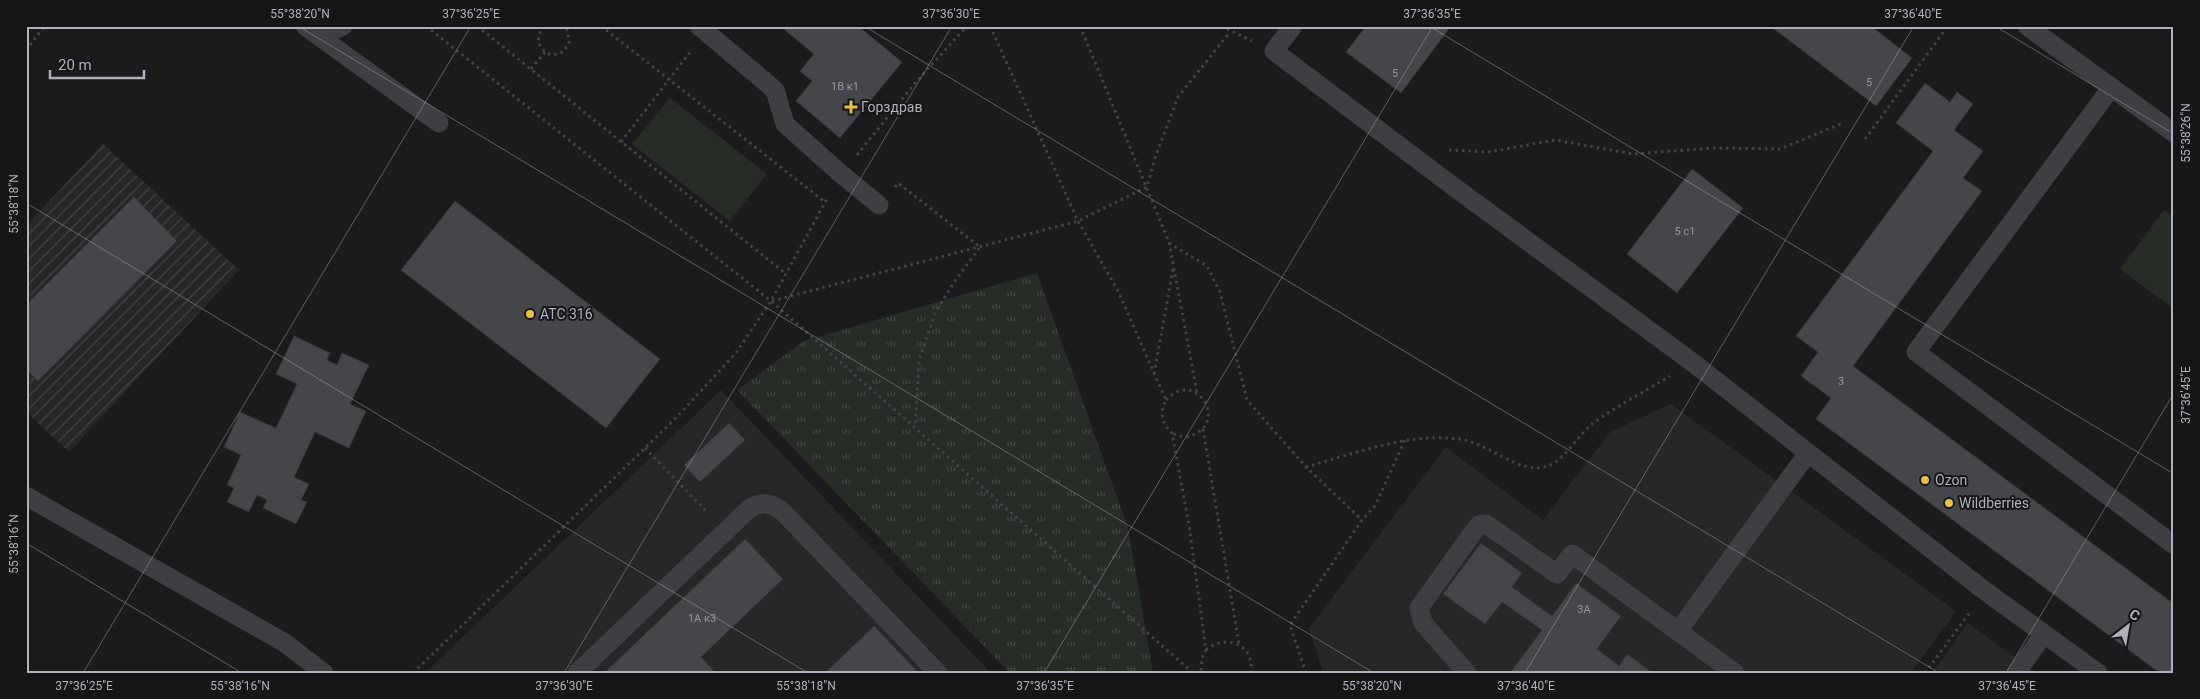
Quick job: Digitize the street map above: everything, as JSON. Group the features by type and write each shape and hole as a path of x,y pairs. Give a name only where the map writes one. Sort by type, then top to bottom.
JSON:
{"lane":[{"path":"312,32 343,26"},
{"path":"1293,26 1274,51 1400,147 1692,362 1985,592 2098,673"},
{"path":"2026,26 2174,133"},
{"path":"702,29 775,90 785,124 879,205"},
{"path":"312,32 439,122"},
{"path":"2111,88 1916,352 2174,545"},
{"path":"1678,631 1808,453"},
{"path":"26,496 285,643 324,673"},
{"path":"577,673 750,508 759,503 772,504 783,512 938,673"},
{"path":"1467,673 1423,623 1420,608 1479,525 1486,524 1493,527 1557,574 1572,554 1735,673"},
{"path":"2016,673 2044,634"}],"path":[{"path":"26,50 45,26"},
{"path":"426,26 771,301 1193,673"},
{"path":"478,26 786,274"},
{"path":"544,26 538,37 540,47 545,52 553,55 567,48 570,38 564,26"},
{"path":"601,26 825,202"},
{"path":"414,673 645,448 736,353 771,301 841,174 915,83 967,26"},
{"path":"990,26 1078,221 1118,291 1166,400"},
{"path":"1080,26 1169,242 1197,393"},
{"path":"1221,26 1230,32 1274,51"},
{"path":"1865,139 1948,26"},
{"path":"621,142 669,79 702,29"},
{"path":"771,301 1078,221 1147,187 1155,158 1178,97 1230,32"},
{"path":"531,69 545,52"},
{"path":"1400,147 1489,152 1555,140 1633,154 1712,148 1780,149 1843,123"},
{"path":"879,205 898,183 980,247"},
{"path":"1169,242 1207,266 1220,292 1247,400 1306,467 1362,520"},
{"path":"915,428 919,360 936,312 955,281 980,247"},
{"path":"1154,374 1174,267"},
{"path":"1306,467 1405,440 1459,439 1490,448 1521,466 1534,469 1549,465 1591,425 1692,362"},
{"path":"1206,650 1189,525 1172,433 1163,421 1162,407 1166,400 1176,391 1183,390 1197,393 1203,398 1208,414 1203,429 1239,644 1250,658 1251,673"},
{"path":"1172,433 1185,437 1192,436 1203,429"},
{"path":"1306,673 1290,626 1362,520 1375,506 1405,440"},
{"path":"645,448 725,532"},
{"path":"1925,673 1985,592"},
{"path":"1201,673 1202,658 1206,650 1218,642 1239,644"}],"shaded area":[{"path":"103,144 239,270 69,452 26,412 26,226"},
{"path":"721,390 991,673 425,673"},
{"path":"1671,404 1956,611 1911,673 1323,673 1309,628 1446,447 1543,520 1610,432"},
{"path":"1968,623 2037,673 1932,673"}],"green space":[{"path":"670,98 767,174 730,221 632,144"},
{"path":"2164,210 2174,217 2174,309 2120,269"},
{"path":"1037,273 1128,528 1153,673 1010,673 737,390 804,341"}],"building":[{"path":"780,26 858,26 902,62 840,138 796,101 812,81 800,71 814,54"},
{"path":"1366,26 1451,26 1401,93 1346,52"},
{"path":"1770,26 1871,26 1912,58 1876,106"},
{"path":"1925,83 1950,102 1957,92 1973,104 1954,130 1983,151 1963,178 1982,191 1853,366 2174,604 2174,673 2160,673 1816,419 1831,398 1801,376 1818,352 1796,336 1933,151 1896,123"},
{"path":"1692,169 1743,208 1677,293 1627,254"},
{"path":"134,197 177,241 38,381 26,369 26,305"},
{"name":"АТС 316","path":"455,201 660,359 606,428 401,270"},
{"path":"294,336 330,353 327,360 337,365 342,353 369,365 350,404 366,411 349,448 315,432 294,477 309,484 301,500 307,502 296,524 263,508 267,500 257,495 249,512 227,502 234,488 227,485 241,455 224,447 240,412 276,428 297,384 276,374"},
{"path":"729,423 745,440 700,482 684,465"},
{"path":"745,539 783,579 701,657 716,673 604,673"},
{"path":"1481,543 1522,573 1512,587 1552,616 1576,583 1621,616 1597,649 1619,666 1627,654 1653,673 1510,673 1542,630 1502,602 1485,624 1443,594"},
{"path":"874,626 919,673 825,673"}],"place":[{"name":"Горздрав","path":"851,107"},
{"name":"АТС 316","path":"530,314"},
{"name":"Ozon","path":"1925,480"},
{"name":"Wildberries","path":"1949,503"}]}
